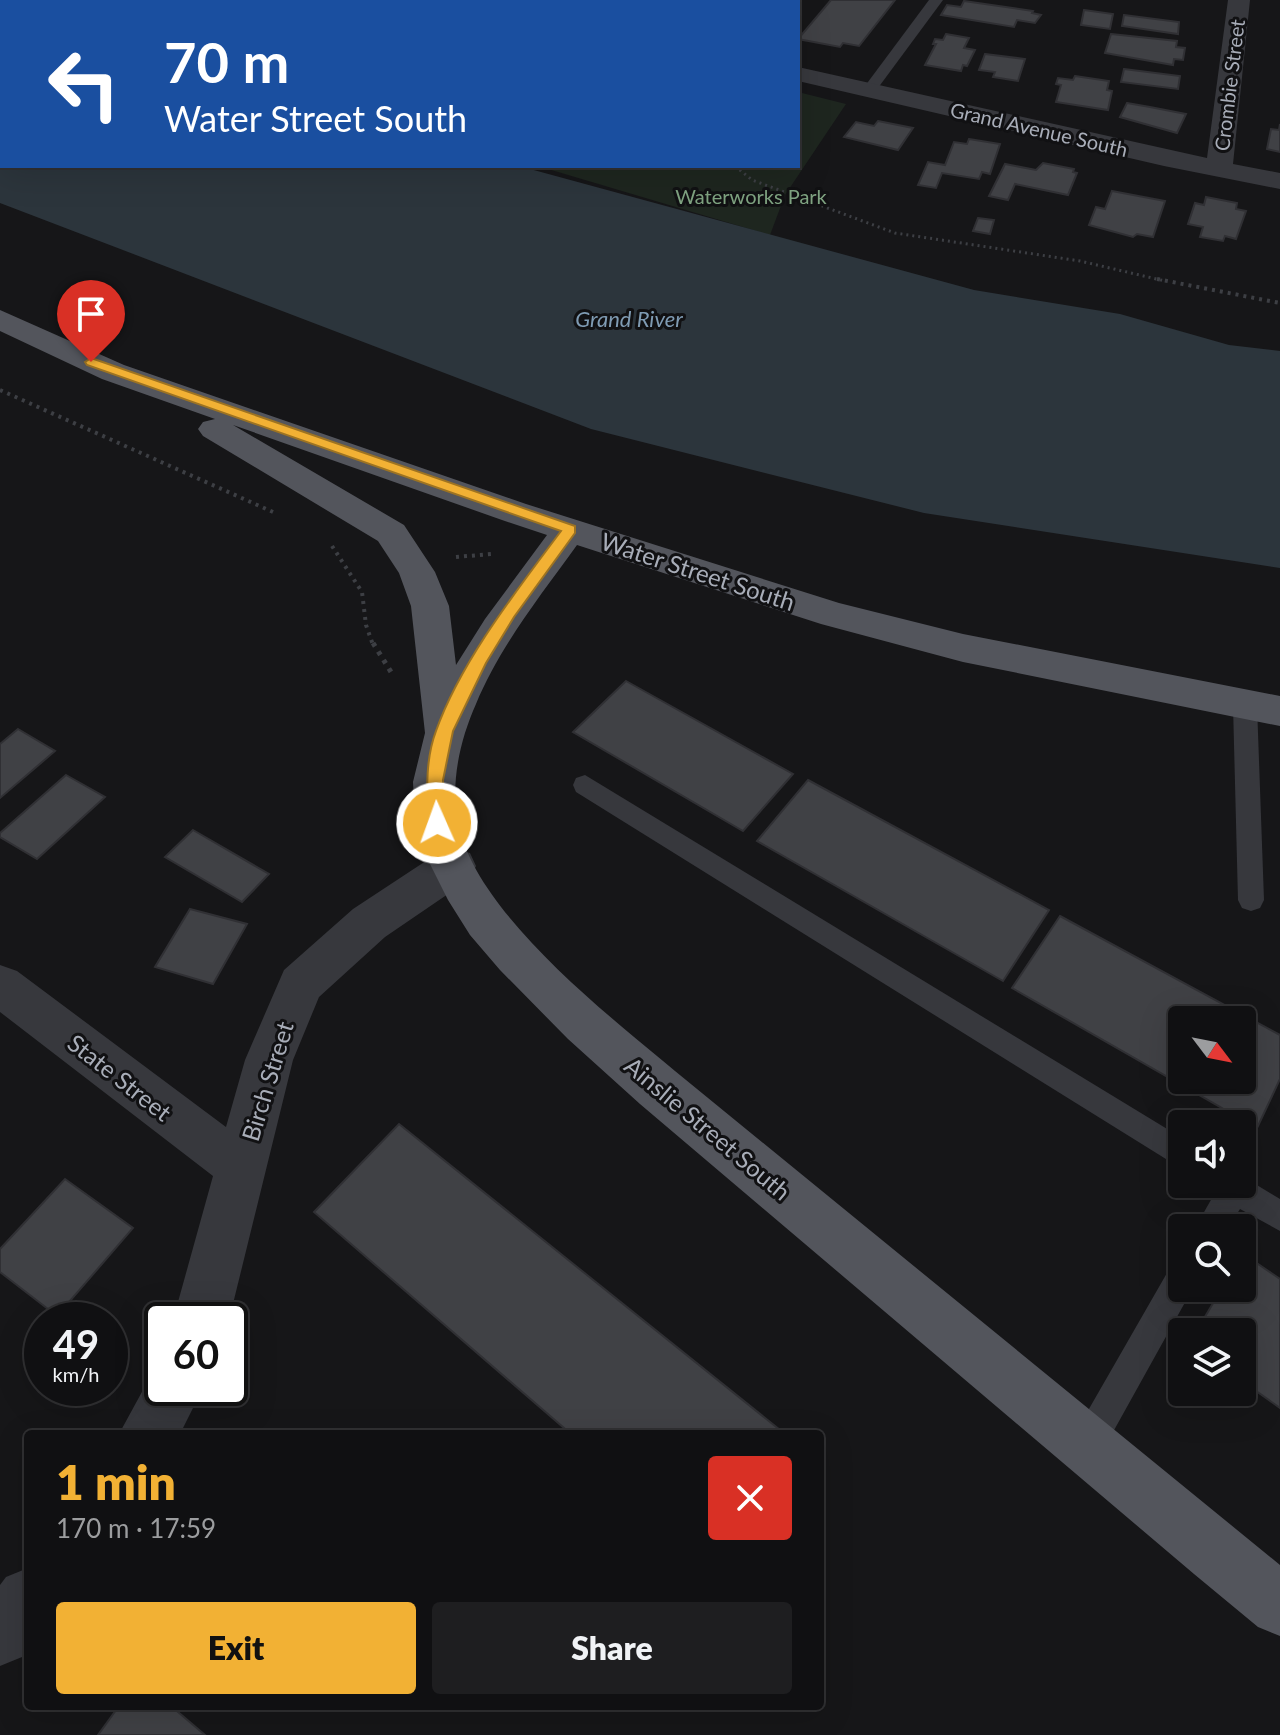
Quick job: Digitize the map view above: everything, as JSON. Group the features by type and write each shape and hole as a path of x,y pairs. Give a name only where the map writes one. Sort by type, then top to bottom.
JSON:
{"main road":[{"name":"Water Street South","path":"0,319 113,372 570,529 834,615 963,648 1263,708"},
{"path":"113,372 312,484 391,533 417,572 430,606 444,731"},
{"name":"Ainslie Street South","path":"570,529 508,613 444,731 435,780 437,823 454,866 484,918 529,969 619,1053 1086,1447 1280,1605"}],"street":[{"name":"Crombie Street","path":"1219,170 1239,0"},
{"name":"Grand Avenue South","path":"800,74 1219,170 1280,181"},
{"name":"Birch Street","path":"206,1302 269,1060 301,984 369,923 454,866"},
{"name":"State Street","path":"0,985 242,1167"},
{"path":"150,1430 164,1406"},
{"path":"0,1635 24,1604"}],"lane":[{"path":"870,89 936,0"},
{"path":"1251,900 1263,708"},
{"path":"585,785 1168,1146"},
{"path":"1251,1198 1280,1216"},
{"path":"1086,1447 1168,1302"}],"path":[{"path":"737,168 752,180 895,233 1080,261 1220,293 1280,303"},
{"path":"0,390 283,516"},
{"path":"326,536 362,592 366,625"},
{"path":"449,559 492,554"}],"green space":[{"name":"Waterworks Park","path":"800,92 846,104 785,195 770,235 545,168 800,168"}],"water":[{"name":"Grand River","path":"0,168 526,168 974,290 1120,314 1229,345 1280,351 1280,568 924,513 591,429 0,203"}],"building":[{"path":"831,0 895,0 859,46 843,43 840,47 800,39"},
{"path":"964,1 1033,11 1041,15 1035,23 1017,20 1014,27 941,15 947,5 961,7"},
{"path":"1084,10 1113,14 1110,29 1081,25"},
{"path":"1124,15 1179,22 1178,34 1122,26"},
{"path":"946,34 969,38 964,48 975,50 961,71 925,65 936,44 933,44 935,39 943,40"},
{"path":"1111,34 1177,41 1176,47 1185,48 1183,60 1174,59 1173,65 1105,53"},
{"path":"985,54 1025,59 1018,81 993,77 995,72 979,70"},
{"path":"1124,69 1180,76 1178,89 1121,82"},
{"path":"1075,76 1109,81 1107,90 1112,91 1108,110 1056,102 1061,85 1056,84 1058,78 1073,80"},
{"path":"1127,103 1186,114 1177,133 1120,117"},
{"path":"878,121 913,128 898,150 844,137 856,122 874,126"},
{"path":"1280,124 1280,152 1267,149 1271,129 1279,130"},
{"path":"969,139 1000,144 990,174 982,172 979,179 942,173 936,188 918,185 928,162 945,165 954,142 967,144"},
{"path":"1043,163 1074,169 1073,172 1077,173 1068,195 1015,184 1008,200 989,196 1005,164 1036,170"},
{"path":"1112,191 1165,201 1153,237 1137,234 1133,237 1089,225 1096,207 1105,209"},
{"path":"1206,197 1237,203 1236,209 1246,211 1236,239 1225,236 1223,241 1200,237 1203,227 1188,224 1195,203 1204,205"},
{"path":"978,218 994,220 990,234 973,231"},
{"path":"626,681 793,774 743,831 573,732"},
{"path":"18,729 55,751 0,798 0,744"},
{"path":"66,775 105,797 37,859 0,837 0,833"},
{"path":"808,780 1049,910 1003,981 757,841"},
{"path":"193,830 269,874 242,902 165,857"},
{"path":"190,909 247,924 213,984 155,967"},
{"path":"1060,916 1226,1006 1168,1006 1168,1077 1012,988"},
{"path":"1256,1022 1280,1035 1280,1079 1257,1128 1256,1110 1226,1110 1198,1094 1256,1094"},
{"path":"399,1124 780,1430 566,1430 314,1212"},
{"path":"65,1179 133,1228 69,1302 39,1302 0,1272 0,1249"},
{"path":"1256,1263 1280,1279 1280,1408 1256,1391 1256,1318 1204,1318 1214,1302 1256,1302"},
{"path":"116,1710 176,1710 205,1735 98,1735"}],"route":[{"path":"91,362 570,529 508,613 444,731 435,780 437,823"}]}
